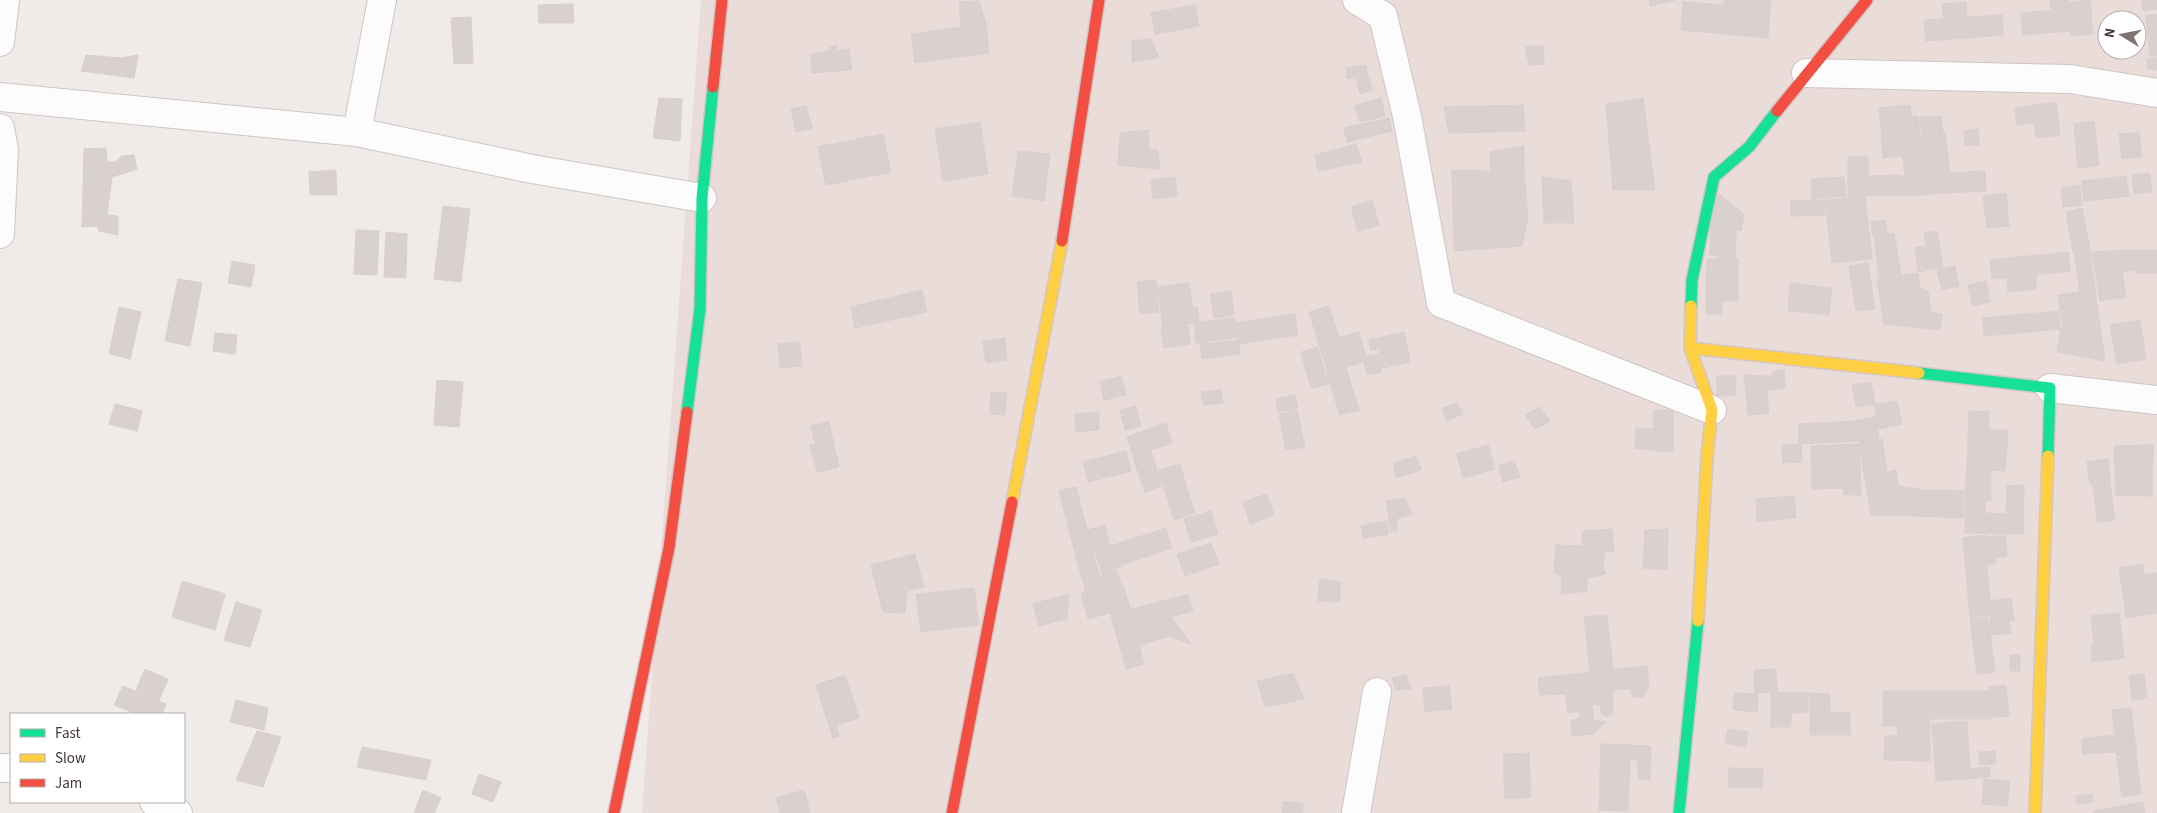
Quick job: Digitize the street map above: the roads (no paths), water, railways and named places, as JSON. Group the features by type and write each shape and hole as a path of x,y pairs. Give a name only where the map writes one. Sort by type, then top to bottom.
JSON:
{"street":[{"path":"0,42 5,0"},
{"path":"357,132 382,0"},
{"path":"614,813 669,548 700,309 702,198 722,0"},
{"path":"952,813 1061,245 1099,0"},
{"path":"1357,0 1383,16 1407,116 1441,304 1712,410"},
{"path":"1679,813 1701,593 1712,410 1690,348 1692,280 1714,177 1750,147 1806,73 1867,0"},
{"path":"1806,73 2070,79 2157,93"},
{"path":"0,97 357,132 532,169 702,198"},
{"path":"0,128 4,150 0,234"},
{"path":"1690,348 2157,400"},
{"path":"2035,813 2050,388"},
{"path":"1356,813 1377,692"},
{"path":"156,803 178,813"}]}
